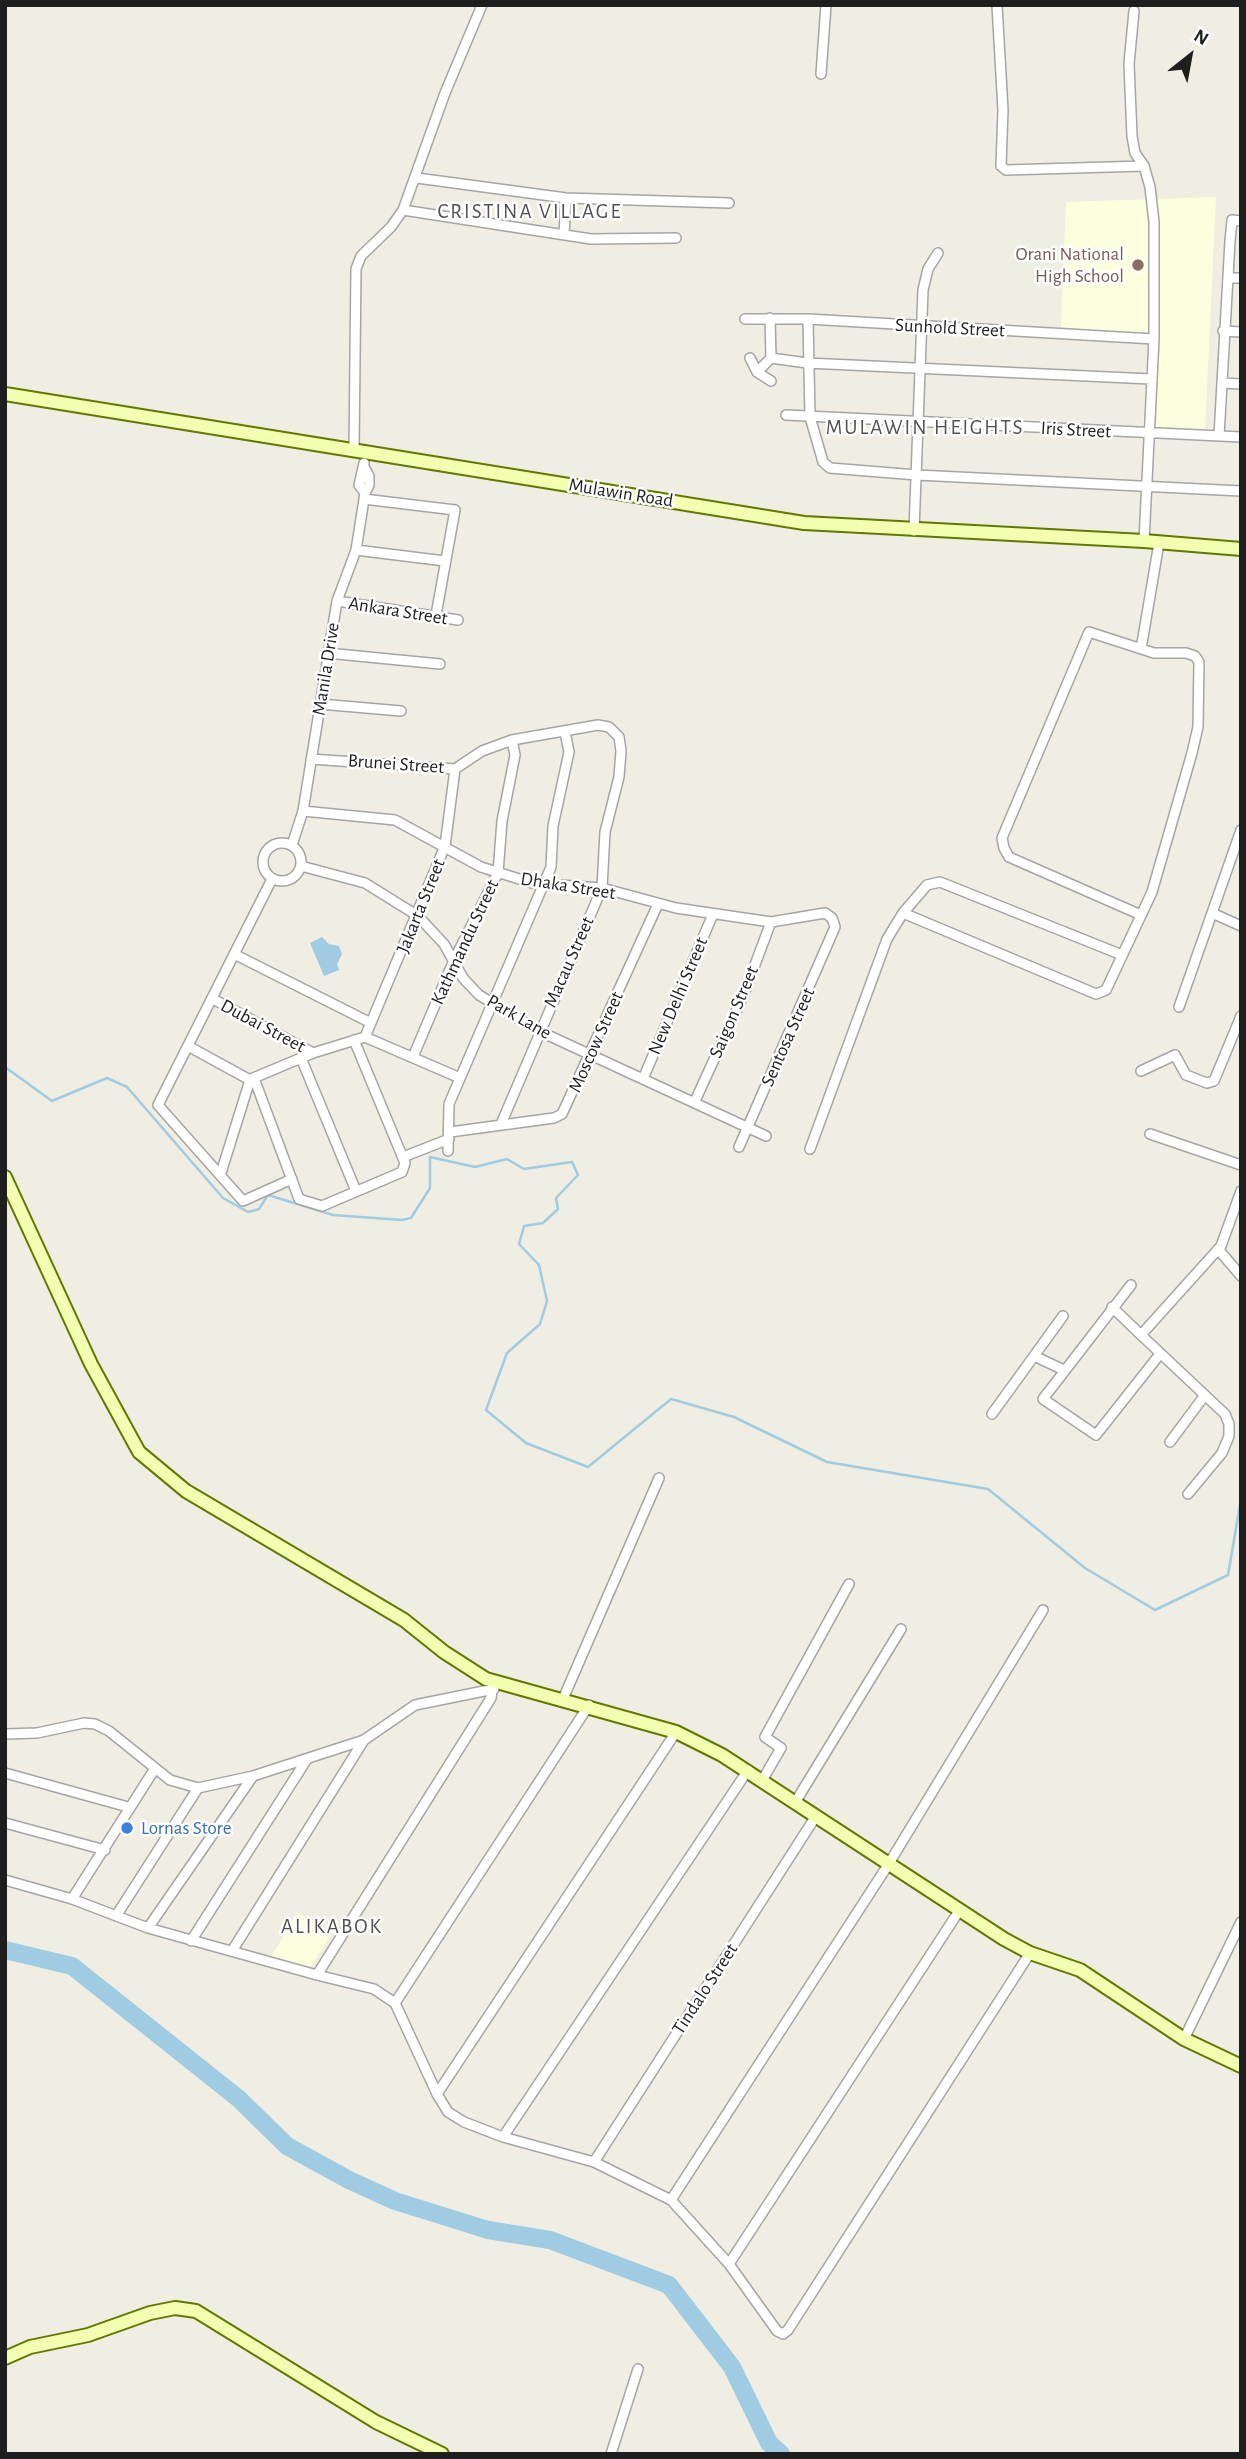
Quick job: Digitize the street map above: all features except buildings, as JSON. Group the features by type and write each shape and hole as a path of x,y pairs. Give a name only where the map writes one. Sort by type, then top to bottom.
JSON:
{"street":[{"name":"Manila Drive","path":"292,845 303,811 337,601 356,550 369,475 359,450 356,269 361,256 391,227 403,210 417,178 445,93 482,5"},
{"path":"821,74 826,5"},
{"path":"997,5 1003,110 1001,166 1006,170 1144,166"},
{"path":"1134,11 1129,91 1135,153 1144,166 1154,222 1154,339 1144,541"},
{"path":"417,178 566,198 729,203"},
{"path":"564,234 566,198"},
{"path":"403,210 591,239 676,238"},
{"path":"1219,436 1223,331 1232,220 1241,221"},
{"path":"914,531 923,290 928,269 938,253"},
{"path":"1228,278 1241,278"},
{"path":"757,372 771,358 770,318"},
{"name":"Sunhold Street","path":"746,319 808,319 1154,339"},
{"path":"808,319 810,417 823,462 830,468 917,475 1241,491"},
{"path":"1223,331 1241,332"},
{"path":"750,358 757,372 771,381"},
{"path":"771,358 807,363 1151,379"},
{"path":"1223,383 1241,384"},
{"name":"Mulawin Road","path":"5,394 792,521 914,531 1144,541 1241,549"},
{"name":"Iris Street","path":"786,415 1241,437"},
{"path":"364,496 455,510 436,615"},
{"path":"1141,649 1159,543"},
{"path":"356,550 445,561"},
{"name":"Ankara Street","path":"337,601 458,620"},
{"path":"903,914 1096,994 1107,990 1152,892 1192,752 1198,727 1199,662 1195,656 1186,653 1154,653 1088,632 1002,838 1009,857 1141,915"},
{"path":"327,653 440,664"},
{"path":"320,704 401,711"},
{"name":"Brunei Street","path":"311,759 455,769 482,751 512,740 598,725"},
{"name":"Macau Street","path":"501,1124 602,888 605,832 619,777 621,751 619,737 609,727 598,725"},
{"path":"448,1151 449,1104 546,884 553,853 553,826 568,762 565,732"},
{"name":"Kathmandu Street","path":"413,1057 454,960 498,873 502,821 515,755 512,740"},
{"name":"Jakarta Street","path":"365,1037 418,916 445,846 455,769"},
{"name":"Dhaka Street","path":"303,811 395,820 498,873 533,883 602,888 658,904 771,922 825,913 832,918 835,927"},
{"path":"1179,1007 1241,830"},
{"path":"280,842 292,845 300,854 301,866 289,880 272,879 264,869 265,852 280,842"},
{"name":"Park Lane","path":"301,866 365,883 418,916 444,944 463,978 479,995 539,1031 766,1136"},
{"path":"272,879 158,1105 243,1201 292,1179"},
{"path":"810,1149 887,939 927,885 940,882 1122,955"},
{"name":"Moscow Street","path":"403,1157 450,1135 501,1124 554,1118 562,1114 658,904"},
{"path":"1212,913 1241,926"},
{"name":"New Delhi Street","path":"643,1079 713,914"},
{"name":"Saigon Street","path":"695,1101 744,994 771,922"},
{"name":"Sentosa Street","path":"739,1146 835,927"},
{"path":"234,954 371,1023"},
{"name":"Dubai Street","path":"212,999 313,1053"},
{"path":"1141,1071 1175,1055 1186,1076 1207,1083 1214,1081 1241,1016"},
{"path":"221,1173 252,1079 313,1053 365,1037 460,1078"},
{"path":"188,1046 252,1079 299,1199 322,1206 402,1172 403,1157 354,1040"},
{"path":"301,1058 356,1191"},
{"path":"1150,1134 1241,1165"},
{"path":"5,1177 91,1364 139,1452 186,1491 404,1620 466,1668 494,1685 589,1705 676,1732 748,1770 959,1911 1030,1953 1080,1970 1184,2039 1241,2066"},
{"path":"1141,1335 1218,1249 1241,1191"},
{"path":"1218,1249 1241,1276"},
{"path":"1131,1285 1043,1399 1096,1435 1160,1353"},
{"path":"1112,1307 1224,1413 1229,1436 1222,1452 1188,1494"},
{"path":"992,1414 1063,1316"},
{"path":"1034,1356 1064,1370"},
{"path":"1170,1442 1205,1395"},
{"path":"563,1699 659,1478"},
{"path":"763,1779 781,1748 765,1737 849,1584"},
{"path":"671,2200 888,1865 1043,1610"},
{"path":"796,1801 901,1629"},
{"path":"5,1734 37,1733 84,1723 95,1724 109,1731 154,1770 178,1784 198,1788 253,1776 364,1740 415,1705 494,1685"},
{"path":"317,1975 494,1685"},
{"path":"395,2003 589,1705"},
{"path":"437,2094 676,1732"},
{"path":"232,1951 364,1740"},
{"path":"191,1941 307,1759"},
{"path":"72,1899 154,1770"},
{"path":"503,2137 748,1770"},
{"path":"5,1773 128,1807"},
{"path":"148,1928 253,1776"},
{"path":"116,1916 198,1788"},
{"name":"Tindalo Street","path":"594,2162 816,1816"},
{"path":"5,1823 105,1850"},
{"path":"5,1880 72,1899 191,1941 374,1989 395,2003 448,2112 503,2137 594,2162 671,2200 729,2264 771,2326 783,2333 788,2330 1030,1953"},
{"path":"729,2264 959,1911"},
{"path":"1184,2039 1241,1922"},
{"path":"5,2358 30,2347 88,2335 150,2313 175,2308 196,2311 376,2422 442,2454"},
{"path":"611,2454 638,2369"}],"shaded area":[{"name":"Orani National High School","path":"1216,197 1205,432 1143,427 1149,335 1061,327 1066,202"},
{"path":"297,1912 332,1933 308,1972 269,1961"}],"water":[{"path":"322,937 329,944 339,946 342,954 337,964 339,970 324,976 310,943"}],"waterway":[{"path":"5,1067 52,1101 107,1078 127,1087 223,1198 248,1212 259,1209 268,1195 333,1215 402,1220 411,1218 430,1188 430,1157 475,1167 507,1159 524,1169 572,1162 578,1175 556,1198 558,1209 543,1223 524,1226 519,1244 539,1265 547,1301 540,1324 507,1353 486,1410 526,1443 588,1467 671,1399 734,1417 827,1462 988,1489 1085,1568 1155,1610 1228,1575 1241,1499"},
{"path":"5,1950 72,1966 239,2099 287,2146 349,2180 395,2201 488,2230 550,2240 669,2285 732,2367 769,2443 781,2454"}],"place":[{"name":"Orani National High School","path":"1138,265"},
{"name":"Lornas Store","path":"127,1828"}],"district":[{"name":"CRISTINA VILLAGE","path":"530,212"},
{"name":"MULAWIN HEIGHTS","path":"925,428"},
{"name":"ALIKABOK","path":"332,1927"}]}
